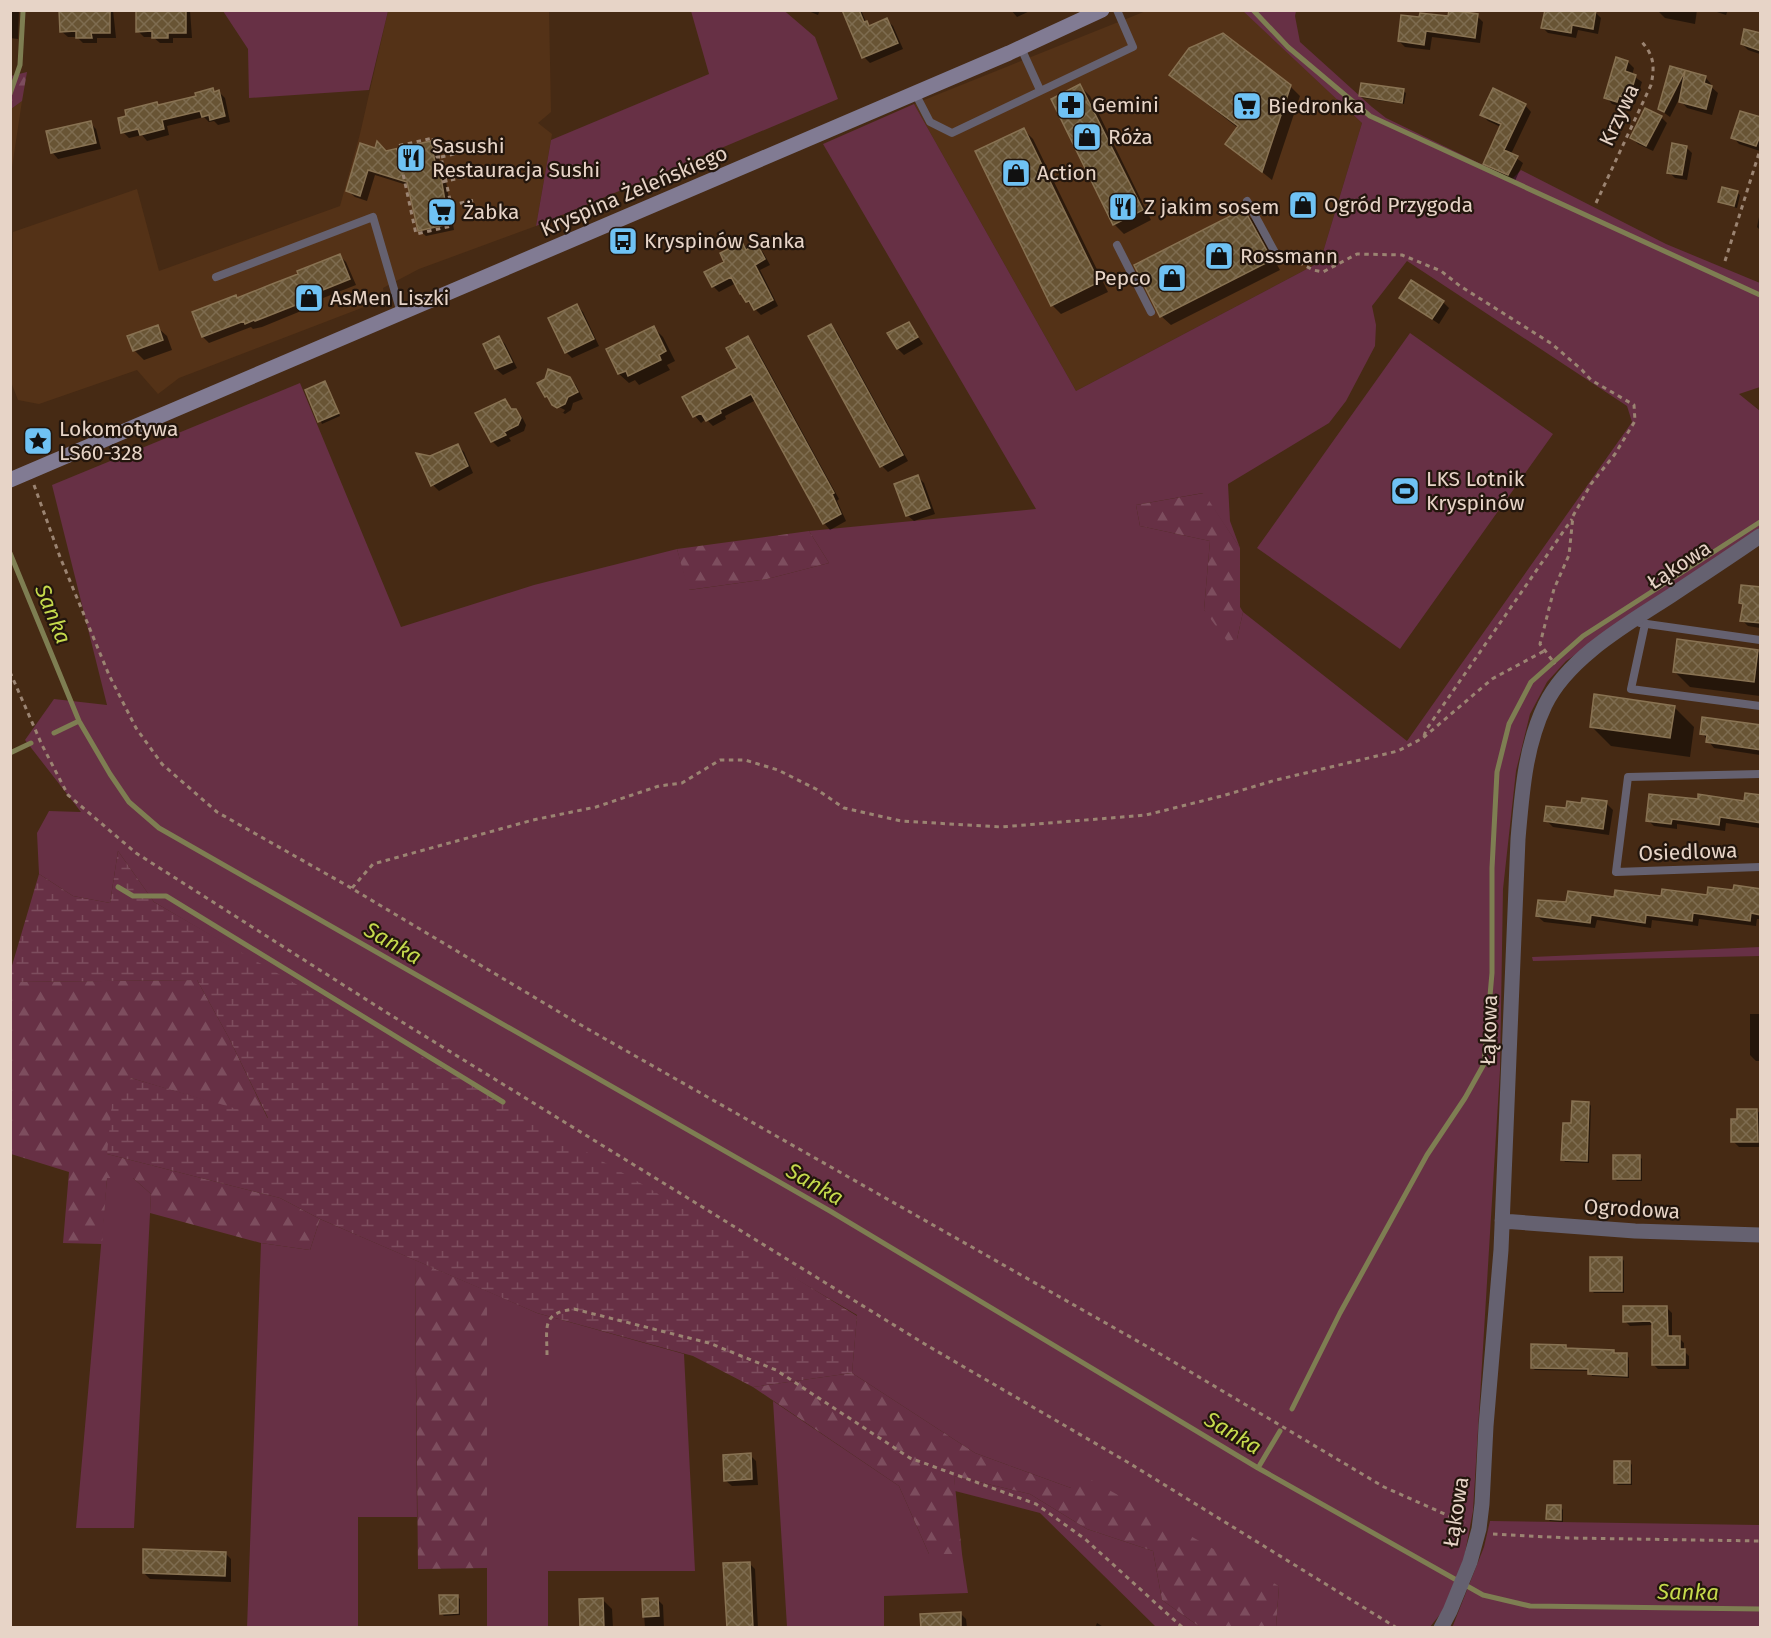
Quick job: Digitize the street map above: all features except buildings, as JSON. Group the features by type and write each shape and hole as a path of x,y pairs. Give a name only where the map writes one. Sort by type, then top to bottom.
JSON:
{"main road":[{"name":"Kryspina Żeleńskiego","path":"18,477 1021,48 1102,10"}],"street":[{"name":"Łąkowa","path":"1441,1628 1470,1562 1479,1530 1502,1221 1518,839 1524,773 1532,738 1546,703 1562,679 1587,654 1638,623 1761,536"},
{"name":"Ogrodowa","path":"1502,1221 1635,1232 1761,1235"}],"lane":[{"path":"915,93 930,122 952,133 1133,47 1117,10"},
{"path":"1021,48 1040,90"},
{"path":"1247,201 1278,258"},
{"path":"216,277 373,217 385,265 401,313"},
{"path":"1117,245 1150,312"},
{"path":"1761,640 1638,623 1631,689 1761,706"},
{"name":"Osiedlowa","path":"1761,774 1628,777 1616,872 1761,867"}],"path":[{"name":"Krzywa","path":"1596,203 1651,85 1654,71 1653,59 1650,51 1641,41"},
{"path":"433,138 437,157 452,226 417,234 397,146 433,138"},
{"path":"1725,261 1761,150"},
{"path":"437,157 463,152"},
{"path":"444,181 469,176"},
{"path":"448,206 475,200"},
{"path":"1278,258 1292,258 1313,270 1323,272 1357,254 1401,255 1441,271 1460,286 1552,344 1591,380 1634,405 1635,421 1615,454 1591,484 1573,516 1426,730 1423,738"},
{"path":"18,477 60,557 109,675 136,728 162,764 217,812 352,888 586,1028 1162,1355 1384,1486 1479,1530 1496,1535 1761,1541"},
{"path":"1558,668 1539,644 1554,589 1569,555 1573,516"},
{"path":"352,888 373,864 532,820 596,807 659,786 682,783 720,760 746,760 778,770 816,789 844,808 901,821 1001,827 1146,815 1276,780 1398,751 1423,738 1492,679 1544,651"},
{"path":"10,672 42,745 68,795 136,854 389,1014 928,1346 1129,1463 1397,1628"},
{"path":"548,1355 549,1320 554,1313 574,1309 709,1342 776,1370 910,1458 1036,1504 1085,1539 1183,1628"}],"shaded area":[{"path":"1243,10 1362,123 1320,262 1076,391 914,104 1146,11"},
{"path":"388,11 549,11 551,112 538,123 552,134 536,226 419,269 383,288 385,299 179,378 158,394 137,370 39,404 18,400 11,382 13,232 137,189 159,271 340,206 360,134"},
{"path":"22,101 11,174 11,109"}],"green space":[{"path":"783,10 815,37 838,99 536,226 551,140 709,74 691,11"},
{"path":"223,11 388,11 369,90 249,98 248,49"},
{"path":"1243,11 1296,11 1300,42 1386,118 1512,179 1521,170 1666,244 1760,283 1760,387 1739,394 1760,411 1760,528 1566,661 1547,682 1530,714 1516,771 1503,889 1500,1070 1473,1511 1464,1558 1445,1608 1430,1627 1276,1627 1279,1586 1071,1488 975,1453 852,1373 857,1315 154,902 118,851 110,903 73,896 39,874 37,833 49,811 81,812 25,740 54,699 107,705 52,485 300,383 401,627 534,585 677,549 689,590 767,579 829,563 809,531 1036,509 823,144 914,104 1076,391 1320,262 1362,123","holes":["1407,261 1627,406 1632,422 1407,741 1243,612 1237,639 1204,610 1210,541 1140,526 1136,505 1203,493 1240,548 1230,521 1228,484 1329,423 1346,401 1375,346 1376,325 1372,306"]},
{"path":"27,72 22,101 11,109 11,76"},
{"name":"LKS Lotnik Kryspinów","path":"1410,333 1553,434 1400,649 1257,548"},
{"path":"1204,493 1240,548 1240,607 1243,612 1237,639 1227,641 1204,610 1210,541 1140,526 1136,505"},
{"path":"809,531 829,563 767,579 688,590 677,549"},
{"path":"118,851 154,902 647,1187 857,1316 852,1373 753,1387 693,1356 537,1313 320,1219 280,1198 107,1154 112,1102 131,1078 268,1118 229,1038 197,980 11,982 11,969 39,874 73,896 110,903"},
{"path":"1760,947 1760,956 1533,961 1532,957"},
{"path":"197,980 229,1038 268,1119 131,1078 107,1154 280,1198 320,1219 310,1250 261,1243 150,1213 151,1194 133,1178 107,1178 102,1244 63,1243 69,1172 11,1154 10,982"},
{"path":"107,1178 133,1178 151,1194 134,1528 76,1528"},
{"path":"320,1219 415,1260 417,1517 358,1517 358,1627 247,1628 261,1243 310,1250"},
{"path":"415,1260 487,1291 487,1568 418,1569"},
{"path":"487,1291 537,1313 684,1354 695,1571 548,1571 548,1627 487,1627"},
{"path":"852,1373 975,1453 1071,1488 1086,1477 1279,1586 1276,1627 1200,1627 1162,1600 1153,1551 1087,1529 1030,1494 954,1476 962,1554 929,1554 899,1486 753,1387"},
{"path":"773,1401 899,1486 929,1554 962,1554 968,1593 884,1596 884,1627 787,1627"},
{"path":"954,1476 1030,1494 1087,1529 1153,1551 1162,1600 1200,1627 1156,1627 1040,1513 955,1491"},
{"path":"1490,1521 1760,1525 1760,1627 1452,1628 1484,1547"}],"waterway":[{"path":"1253,10 1288,47 1370,116 1760,295"},
{"path":"10,94 20,65 23,12"},
{"path":"1292,1409 1340,1313 1427,1155 1465,1098 1484,1064 1492,973 1492,868 1497,772 1509,724 1531,682 1583,636 1760,522"},
{"name":"Sanka","path":"10,553 79,721 129,802 159,828 830,1211 1258,1468 1483,1595 1530,1606 1760,1609"},
{"path":"54,733 79,721"},
{"path":"10,753 31,743"},
{"path":"118,887 133,896 166,896 503,1102"},
{"path":"1258,1468 1280,1431"}],"place":[{"name":"Gemini","path":"1071,105"},
{"name":"Biedronka","path":"1247,106"},
{"name":"Róża","path":"1087,137"},
{"name":"Sasushi Restauracja Sushi","path":"411,158"},
{"name":"Action","path":"1016,173"},
{"name":"Ogród Przygoda","path":"1303,205"},
{"name":"Z jakim sosem","path":"1123,207"},
{"name":"Żabka","path":"442,212"},
{"name":"Kryspinów Sanka","path":"623,241"},
{"name":"Rossmann","path":"1219,256"},
{"name":"Pepco","path":"1172,278"},
{"name":"AsMen Liszki","path":"309,298"},
{"name":"Lokomotywa LS60-328","path":"38,441"},
{"name":"LKS Lotnik Kryspinów","path":"1405,491"}]}
